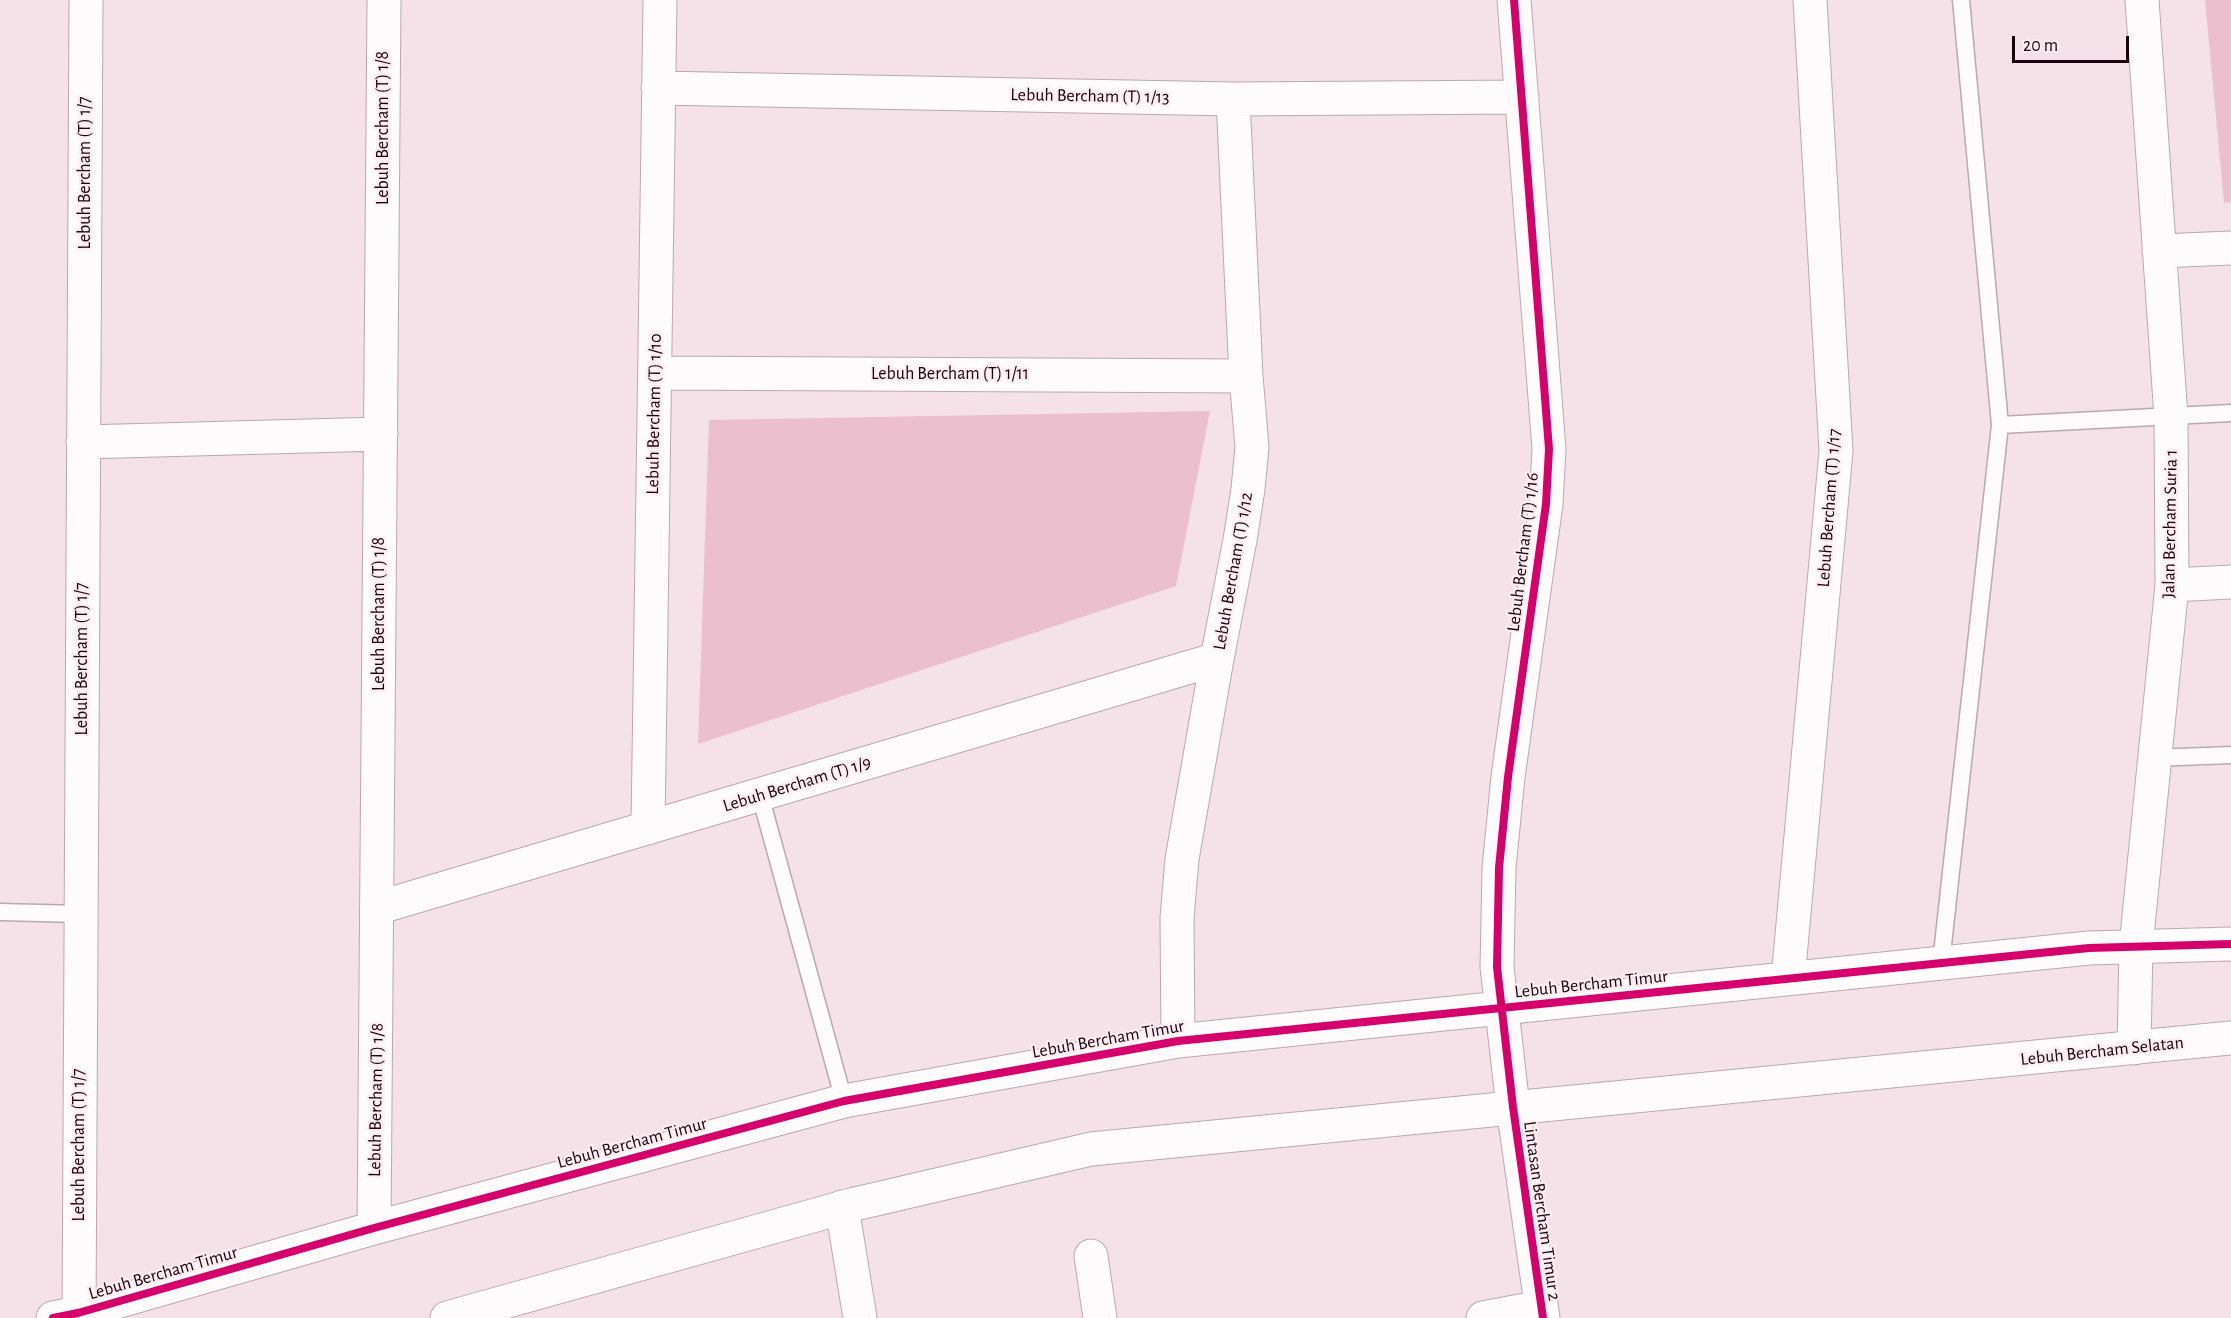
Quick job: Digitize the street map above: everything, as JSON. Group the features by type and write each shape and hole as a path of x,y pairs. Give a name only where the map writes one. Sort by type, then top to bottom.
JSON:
{"street":[{"name":"Lebuh Bercham (T) 1/7","path":"70,1316 80,914 86,0"},
{"name":"Lebuh Bercham (T) 1/8","path":"374,1228 384,0"},
{"name":"Lebuh Bercham (T) 1/10","path":"648,828 660,0"},
{"name":"Lebuh Bercham (T) 1/16","path":"1513,1107 1497,967 1499,868 1508,777 1546,504 1549,449 1514,0"},
{"name":"Lebuh Bercham (T) 1/17","path":"1788,979 1836,451 1810,0"},
{"name":"Jalan Bercham Suria 1","path":"2133,1048 2136,946 2172,585 2171,417 2142,0"},
{"name":"Lebuh Bercham (T) 1/13","path":"658,88 1233,99 1522,97"},
{"name":"Lebuh Bercham (T) 1/12","path":"1178,1041 1177,918 1181,871 1248,489 1252,447 1245,376 1233,99"},
{"path":"2159,251 2231,248"},
{"name":"Lebuh Bercham (T) 1/11","path":"655,373 1245,376"},
{"path":"83,442 381,434"},
{"path":"2172,585 2231,582"},
{"name":"Lebuh Bercham (T) 1/9","path":"377,909 1217,659"},
{"name":"Lebuh Bercham Timur","path":"70,1316 374,1228 844,1101 1178,1041 2090,948 2231,944"},
{"name":"Lebuh Bercham Selatan","path":"1513,1107 2231,1038"},
{"path":"447,1318 842,1207 1091,1149 1513,1107"},
{"name":"Lintasan Bercham Timur 2","path":"1513,1107 1542,1313"},
{"path":"842,1207 860,1318"},
{"path":"1091,1256 1100,1318"},
{"path":"1483,1318 1542,1313"}],"lane":[{"path":"1941,963 2000,425 1961,0"},
{"path":"2000,425 2231,413"},
{"path":"2154,758 2231,755"},
{"path":"760,795 844,1101"},
{"path":"0,912 80,914"}],"shaded area":[{"path":"2205,0 2231,0 2231,202 2224,203"},
{"path":"1210,411 1176,586 698,744 709,420"}],"cycle path":[{"path":"1514,0 1549,449 1546,504 1508,777 1499,868 1497,967 1513,1107 1543,1318"},
{"path":"53,1318 78,1313 374,1228 844,1101 1178,1041 2089,948 2231,944"}]}
